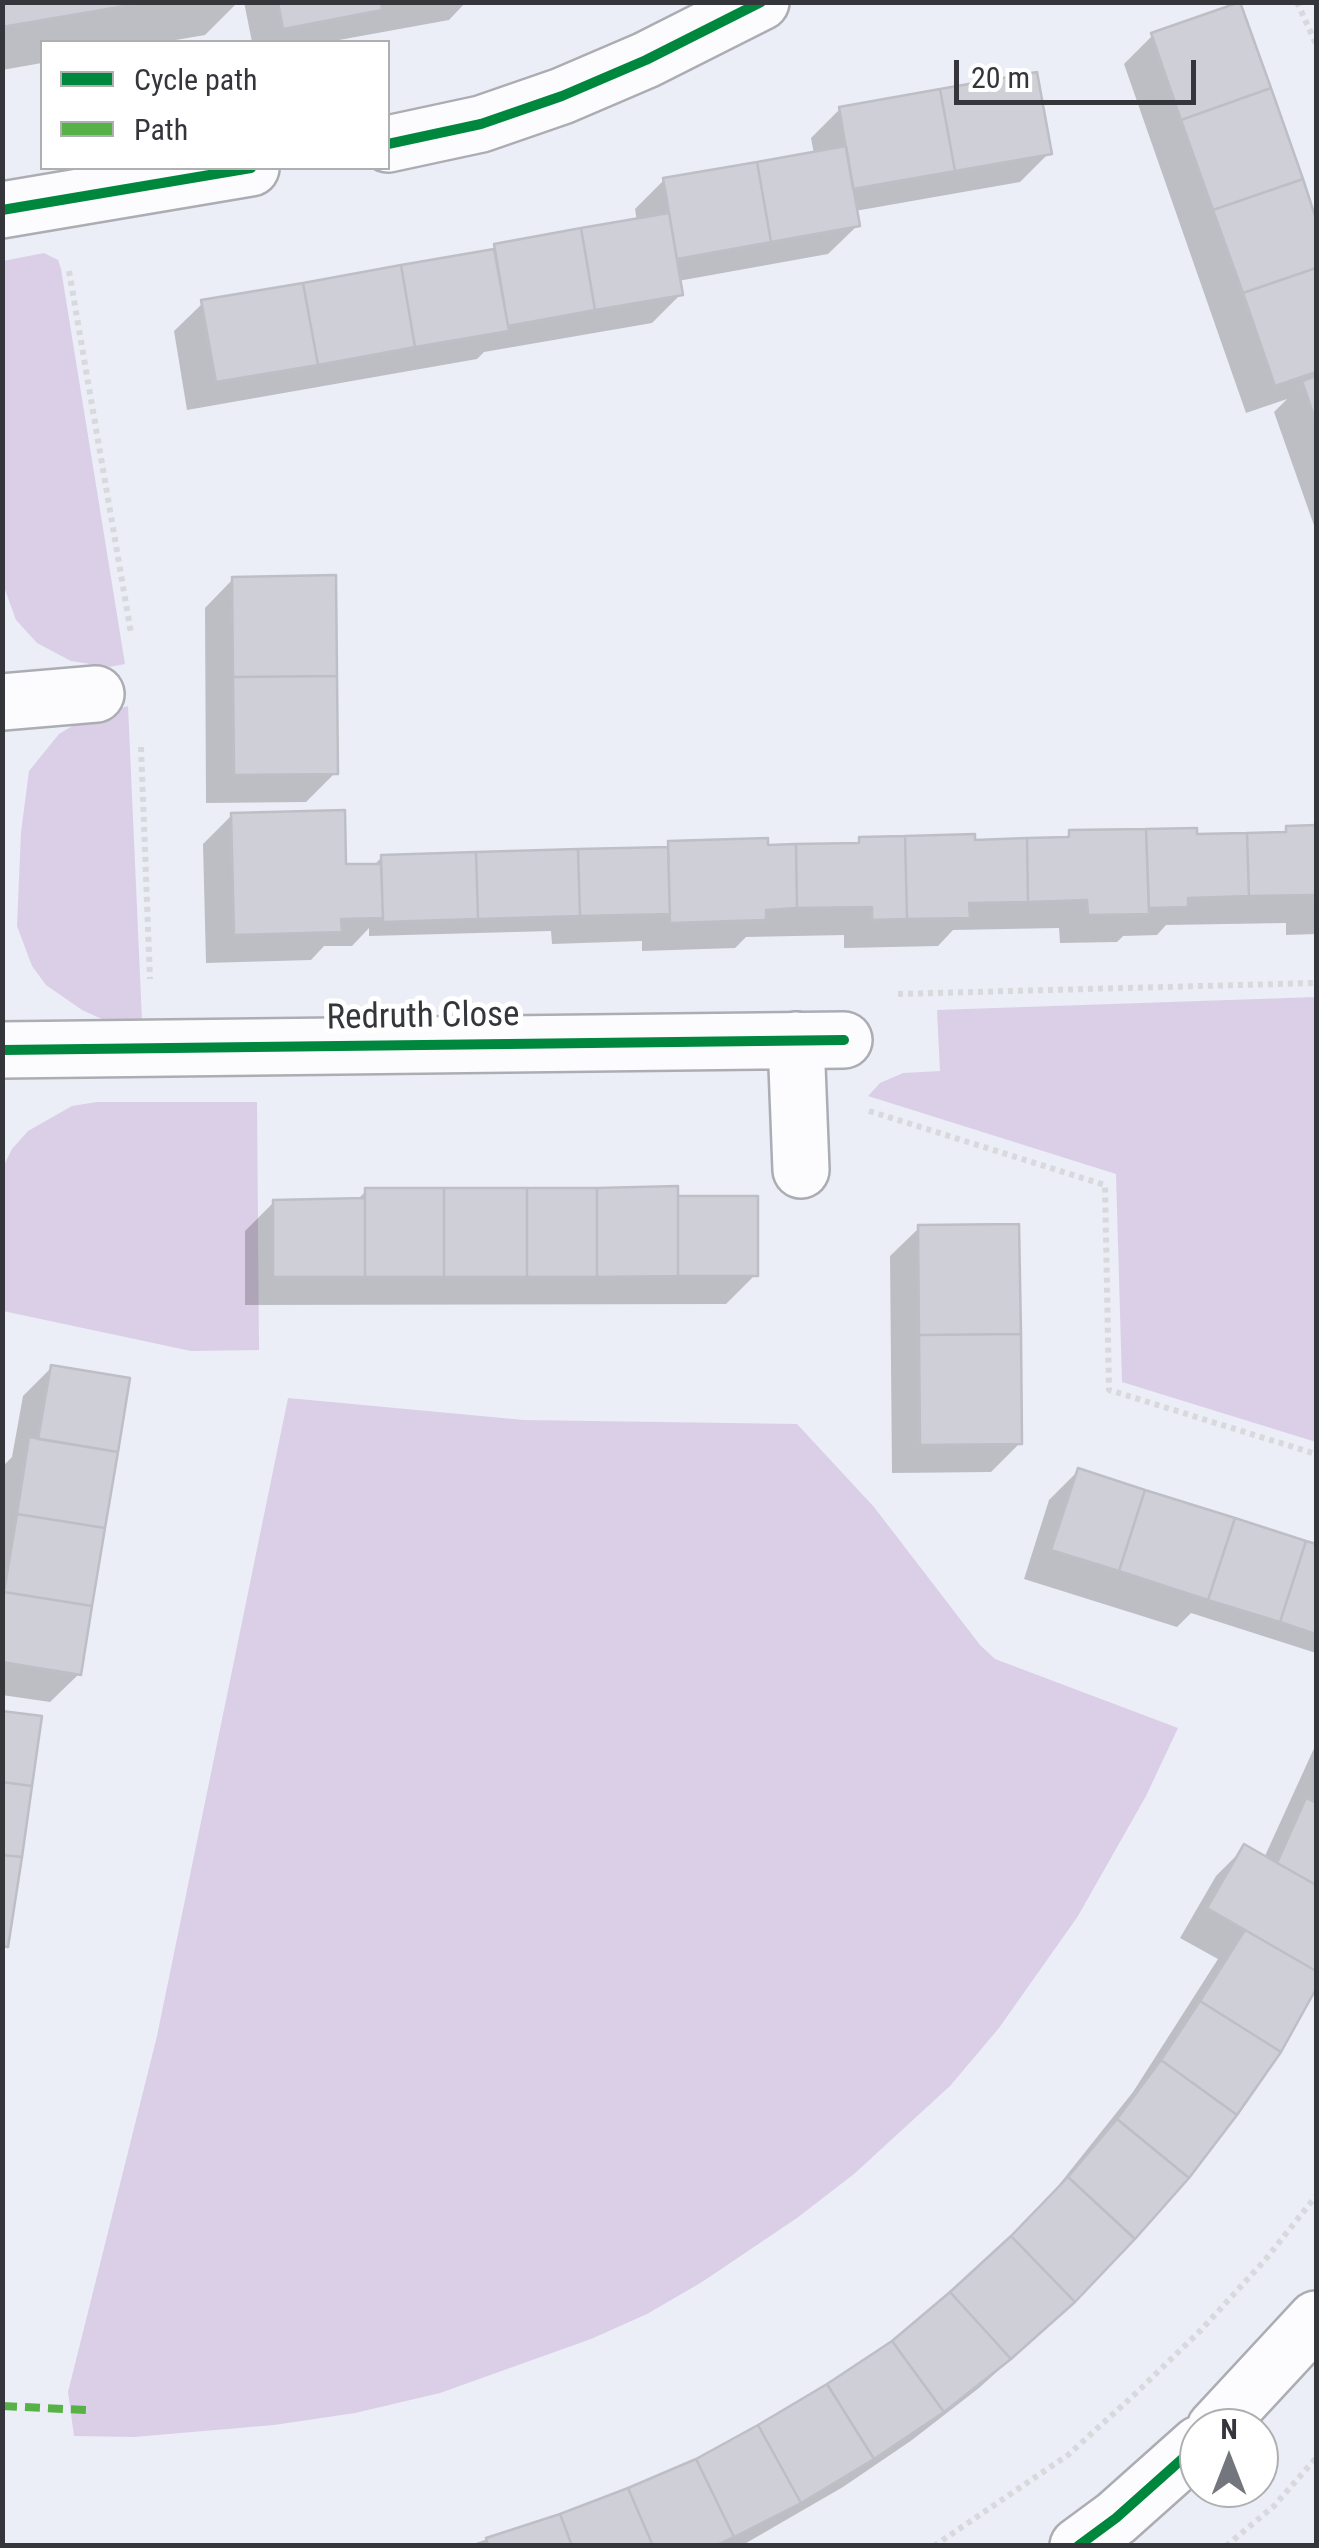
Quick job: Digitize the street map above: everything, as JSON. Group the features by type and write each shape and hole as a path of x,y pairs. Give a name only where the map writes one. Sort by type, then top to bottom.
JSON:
{"street":[{"path":"390,144 481,124 562,96 646,60 762,2"},
{"path":"2,210 239,170"},
{"path":"2,702 117,692"},
{"name":"Redruth Close","path":"2,1050 813,1054"},
{"path":"800,1170 813,1054"},
{"path":"1235,2408 1316,2318"},
{"path":"1078,2546 1179,2462"}],"path":[{"path":"1297,2 1316,44"},
{"path":"58,201 117,692 153,1049"},
{"path":"1316,983 881,994 813,1054 868,1111 1105,1185 1109,1390 1316,1454"},
{"path":"934,2546 1068,2455 1135,2394 1214,2316 1316,2196"},
{"path":"1226,2546 1274,2506 1316,2458"}],"shaded area":[{"path":"44,253 58,260 61,269 125,664 109,667 71,661 37,643 16,620 3,584 3,261"},
{"path":"128,706 142,1020 120,1021 104,1020 82,1010 46,985 32,966 17,926 21,832 29,771 59,734 82,720"},
{"path":"1316,997 1316,1442 1122,1382 1116,1174 868,1096 880,1083 903,1073 940,1071 937,1010"},
{"path":"97,1102 257,1102 259,1350 191,1351 3,1311 3,1167 28,1131 72,1106"},
{"path":"288,1398 524,1420 797,1424 874,1507 980,1645 995,1659 1178,1728 1146,1796 1078,1916 999,2028 950,2086 854,2174 702,2282 647,2314 591,2339 440,2393 355,2413 274,2425 134,2437 74,2436 68,2392 157,2036"}],"building":[{"path":"2,2 148,2 2,27"},
{"path":"278,2 381,2 382,10 283,29"},
{"path":"1240,2 1271,88 1181,120 1151,33"},
{"path":"1037,72 1052,154 955,171 940,89"},
{"path":"1271,88 1303,179 1213,210 1181,120"},
{"path":"940,89 955,171 853,189 839,107"},
{"path":"846,146 860,226 771,242 757,162"},
{"path":"757,162 771,242 677,259 663,178"},
{"path":"1303,179 1316,219 1316,268 1243,293 1213,210"},
{"path":"669,213 683,295 595,310 581,228"},
{"path":"581,228 595,310 508,326 494,244"},
{"path":"494,249 509,331 415,347 401,265"},
{"path":"401,265 415,347 318,365 303,283"},
{"path":"1316,268 1316,372 1275,386 1243,293"},
{"path":"303,283 318,365 216,382 201,300"},
{"path":"1316,376 1316,422 1302,381"},
{"path":"336,575 337,676 233,677 232,577"},
{"path":"337,676 338,774 234,775 233,677"},
{"path":"345,810 346,864 381,864 383,918 341,919 342,932 234,935 231,813"},
{"path":"1316,825 1316,907 1314,895 1249,896 1247,833 1286,832 1286,826"},
{"path":"1197,828 1197,834 1247,833 1249,896 1188,898 1188,907 1149,908 1146,829"},
{"path":"1146,829 1149,914 1088,915 1087,900 1028,902 1027,838 1069,837 1069,830"},
{"path":"975,834 975,840 1027,838 1028,902 969,903 970,918 907,919 905,836"},
{"path":"905,836 907,919 872,920 872,907 797,908 796,844 859,843 859,837"},
{"path":"768,838 768,845 796,844 797,908 766,910 766,920 670,923 668,841"},
{"path":"668,847 670,914 580,916 578,849"},
{"path":"578,849 580,916 478,919 476,852"},
{"path":"476,852 478,919 383,922 381,855"},
{"path":"678,1186 678,1276 597,1277 597,1188"},
{"path":"365,1188 444,1188 444,1277 365,1277"},
{"path":"444,1188 527,1188 527,1277 444,1277"},
{"path":"527,1188 597,1188 597,1277 527,1277"},
{"path":"678,1196 758,1196 758,1276 678,1276"},
{"path":"365,1198 365,1277 273,1277 273,1200"},
{"path":"1019,1224 1021,1334 919,1335 918,1225"},
{"path":"1021,1334 1022,1444 920,1445 919,1335"},
{"path":"51,1365 130,1378 118,1452 38,1439"},
{"path":"29,1437 118,1452 105,1528 17,1514"},
{"path":"1078,1468 1145,1490 1119,1571 1051,1550"},
{"path":"1145,1490 1235,1518 1208,1600 1119,1571"},
{"path":"17,1514 105,1528 92,1606 4,1592"},
{"path":"1235,1518 1306,1541 1280,1622 1208,1600"},
{"path":"1306,1541 1316,1544 1316,1634 1280,1622"},
{"path":"4,1592 92,1606 81,1675 2,1662"},
{"path":"2,1711 42,1716 32,1786 2,1782"},
{"path":"2,1782 32,1786 22,1857 2,1855"},
{"path":"1306,1798 1316,1803 1316,1885 1277,1863"},
{"path":"1244,1844 1316,1885 1316,1971 1207,1908"},
{"path":"2,1855 22,1857 8,1947 2,1946"},
{"path":"1245,1930 1316,1971 1316,1989 1281,2052 1200,2001"},
{"path":"1200,2001 1281,2052 1237,2115 1161,2060"},
{"path":"1161,2060 1237,2115 1189,2178 1117,2119"},
{"path":"1117,2119 1189,2178 1135,2239 1068,2177"},
{"path":"1068,2177 1135,2239 1075,2302 1011,2236"},
{"path":"1011,2236 1075,2302 1011,2359 950,2292"},
{"path":"950,2292 1011,2359 944,2412 892,2341"},
{"path":"892,2341 944,2412 874,2459 827,2384"},
{"path":"827,2384 874,2459 801,2503 758,2425"},
{"path":"758,2425 801,2503 734,2537 696,2459"},
{"path":"696,2459 734,2537 715,2546 653,2546 628,2488"},
{"path":"628,2488 653,2546 572,2546 560,2514"},
{"path":"560,2514 572,2546 488,2546 486,2538"}],"marked path":[{"path":"2,2406 86,2410"}],"cycle path":[{"path":"390,144 481,124 562,96 646,60 761,2"},
{"path":"2,210 239,170"},
{"path":"2,1050 844,1040"},
{"path":"1078,2546 1179,2462"}]}
